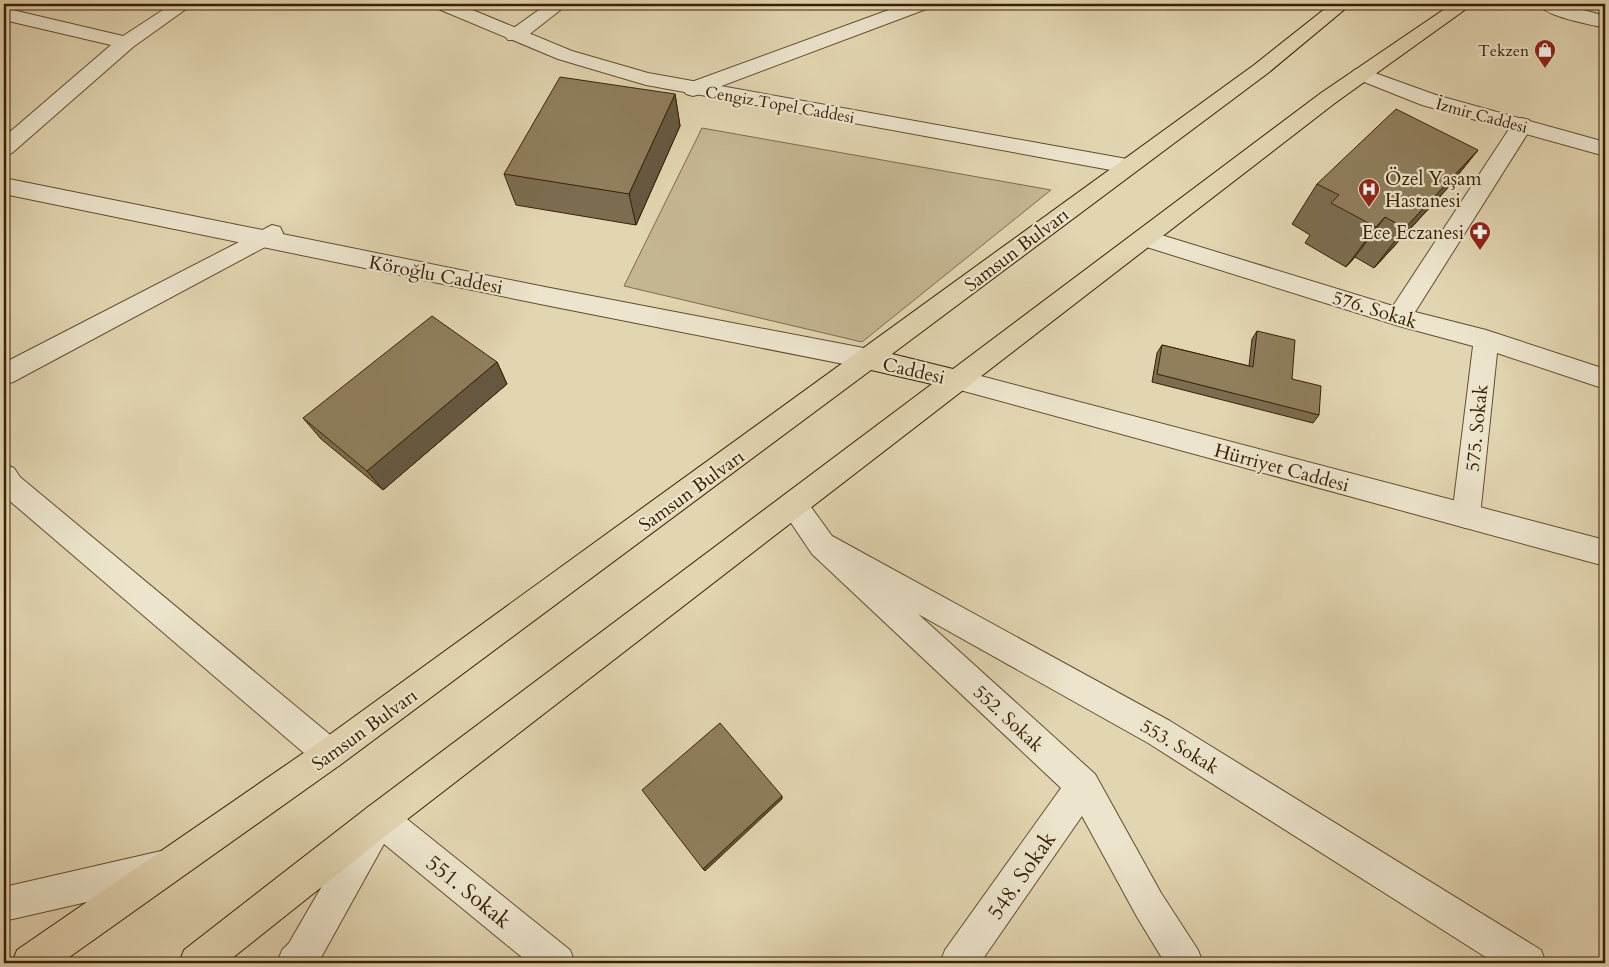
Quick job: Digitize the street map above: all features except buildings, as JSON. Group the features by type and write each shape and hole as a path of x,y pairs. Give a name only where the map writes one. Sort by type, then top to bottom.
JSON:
{"main road":[{"name":"Samsun Bulvarı","path":"30,963 329,754 869,359 1127,166 1261,69 1342,4"},
{"path":"197,963 380,819 1361,74 1464,4"},
{"name":"Caddesi","path":"869,359 958,380"}],"street":[{"path":"4,148 126,42 184,4"},
{"name":"Cengiz Topel Caddesi","path":"443,4 515,36 603,68 693,89 1127,166"},
{"path":"515,36 559,4"},
{"path":"693,89 922,4"},
{"path":"1547,4 1568,13 1605,22"},
{"path":"4,14 126,42"},
{"name":"İzmir Caddesi","path":"1361,74 1429,100 1605,150"},
{"path":"1399,317 1522,126"},
{"name":"Köroğlu Caddesi","path":"4,186 266,236 869,359"},
{"path":"4,375 266,236"},
{"name":"576. Sokak","path":"1145,238 1399,317 1486,340 1605,379"},
{"name":"575. Sokak","path":"1466,516 1486,340"},
{"name":"Hürriyet Caddesi","path":"958,380 1605,553"},
{"path":"4,476 18,491 329,754"},
{"name":"552. Sokak","path":"793,505 822,545 1083,786 1149,905 1185,963"},
{"name":"553. Sokak","path":"822,545 1159,732 1528,963"},
{"name":"548. Sokak","path":"958,963 1083,786"},
{"path":"295,963 302,956 380,819"},
{"name":"551. Sokak","path":"380,819 557,963"},
{"path":"4,904 165,867"}],"shaded area":[{"path":"702,128 1051,190 862,342 624,286"}],"place":[{"name":"Tekzen","path":"1545,69"},
{"name":"Özel Yaşam Hastanesi","path":"1369,208"},
{"name":"Ece Eczanesi","path":"1480,251"}]}
